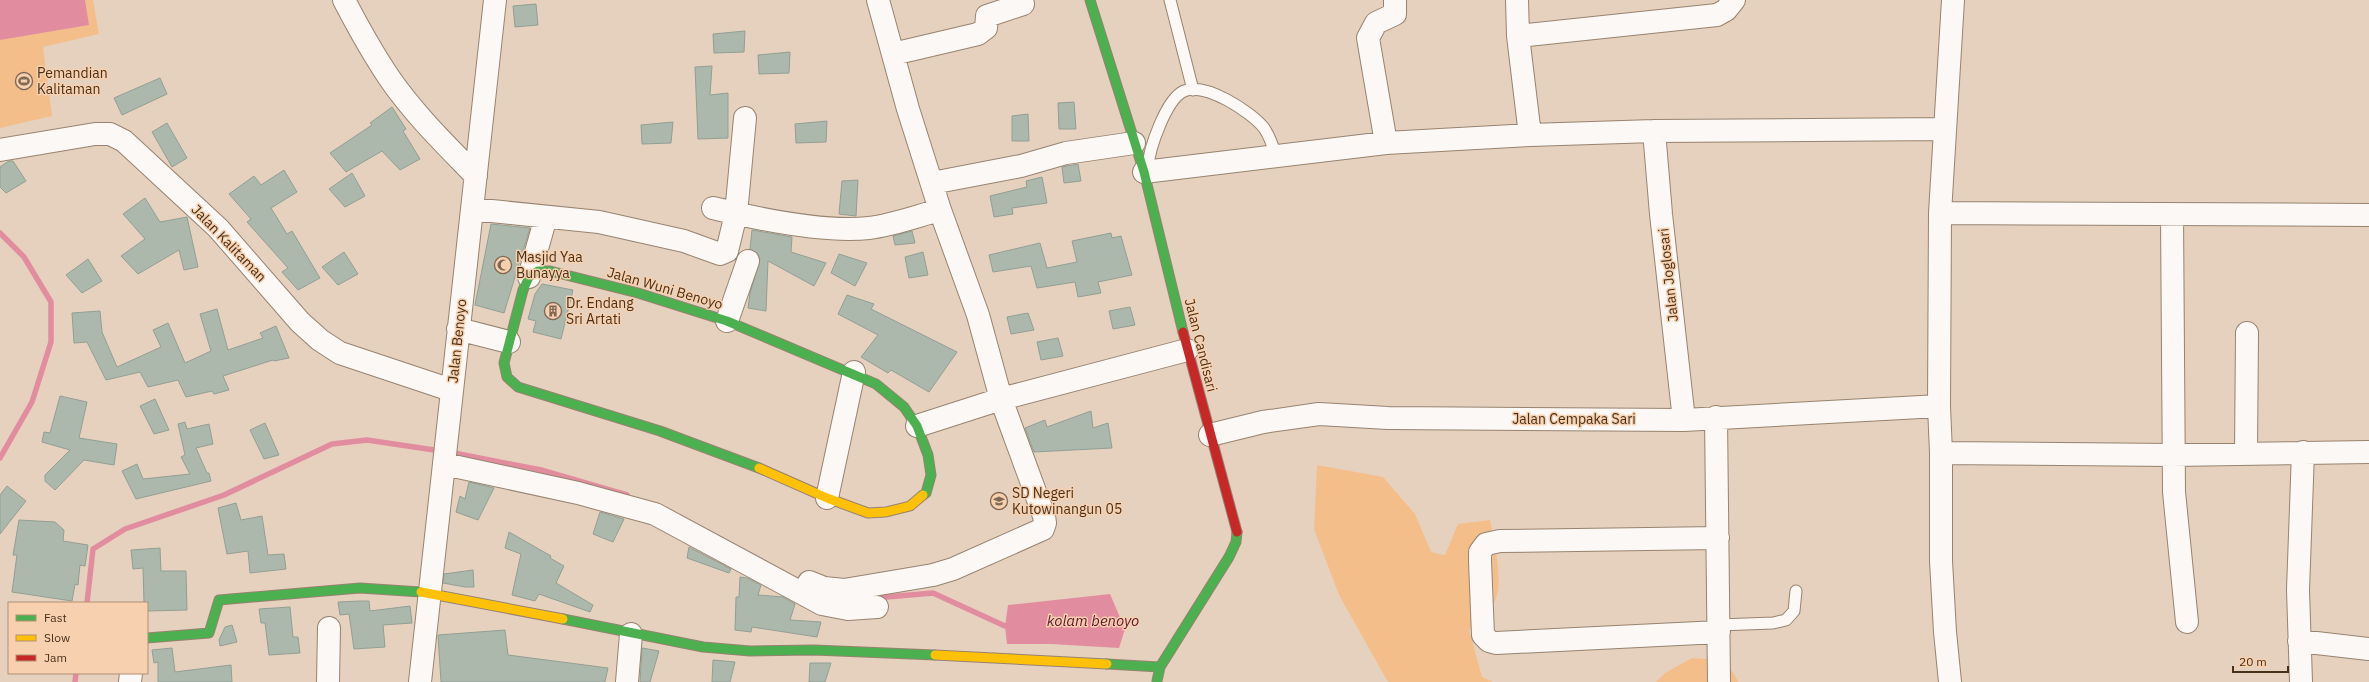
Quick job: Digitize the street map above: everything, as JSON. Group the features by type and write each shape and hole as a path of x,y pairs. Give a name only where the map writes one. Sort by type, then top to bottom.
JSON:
{"street":[{"path":"344,0 362,37 390,80 428,126 476,176"},
{"name":"Jalan Benoyo","path":"420,682 495,0"},
{"path":"445,456 655,514 822,604 943,573 1045,527 1044,516 1001,399 978,315 940,210 908,109 878,0"},
{"name":"Jalan Candisari","path":"1090,0 1096,28 1145,172 1187,350 1237,527 1236,542 1160,667 1156,682"},
{"path":"1386,143 1368,38 1376,23 1395,14 1395,0"},
{"path":"1517,0 1518,36 1530,135"},
{"path":"1518,36 1717,15 1726,10 1734,0"},
{"path":"1950,682 1945,632 1941,561 1941,453 1939,406 1940,213 1953,0"},
{"path":"893,54 978,34 986,28 987,16 1023,4"},
{"path":"472,209 599,222 647,231 684,241 720,254 727,251 736,214 745,118"},
{"path":"1145,172 1386,143 1530,135 1654,131 1944,129"},
{"name":"Jalan Joglosari","path":"1654,131 1661,214 1684,420"},
{"name":"Jalan Kalitaman","path":"0,150 95,134 110,134 124,141 218,228 268,282 300,322 320,340 340,353 451,390"},
{"path":"932,182 1021,166 1066,153 1134,143"},
{"path":"713,208 736,214 839,230 871,228 940,210"},
{"path":"1940,213 2369,215"},
{"path":"2172,215 2174,492 2187,622"},
{"path":"458,329 509,342 546,217"},
{"path":"727,321 748,261"},
{"name":"Jalan Wuni Benoyo","path":"509,342 504,363 504,370 507,377 518,387 668,434 757,467 827,498 868,513 886,512 910,506 926,493 931,475 928,455 917,426 904,407 876,384 854,372 727,321 638,293 550,271 538,271 529,277"},
{"path":"2246,452 2247,334"},
{"path":"917,426 1001,399 1187,350"},
{"path":"827,498 854,372"},
{"name":"Jalan Cempaka Sari","path":"1210,435 1263,422 1319,414 1388,418 1684,420 1716,417 1939,406"},
{"path":"1716,417 1719,682"},
{"path":"1941,453 2173,455 2246,452 2369,452"},
{"path":"2301,682 2298,590 2303,452"},
{"path":"1718,538 1500,541 1486,544 1480,552 1480,561 1483,635 1496,643 1719,629"},
{"path":"809,582 844,599 877,607"},
{"path":"148,638 209,633 214,626 215,605 219,600 360,588 429,593 702,647 750,651 814,650 924,654 1160,667"},
{"path":"328,682 329,628"},
{"path":"627,682 631,634"},
{"path":"2299,641 2369,649"}],"lane":[{"path":"1170,0 1192,90"},
{"path":"1145,172 1158,127 1178,95 1192,90 1217,95 1251,116 1263,128 1271,140 1276,156"},
{"path":"1719,629 1773,623 1786,620 1794,611 1796,591"}],"shaded area":[{"name":"Pemandian Kalitaman","path":"0,0 93,0 99,34 43,47 52,116 0,128"},
{"path":"1317,465 1383,477 1415,514 1431,552 1445,555 1458,524 1490,520 1499,574 1497,597 1491,608 1478,623 1469,630 1482,677 1493,682 1388,682 1339,595 1314,529"},
{"path":"1692,658 1720,662 1730,669 1738,682 1656,682 1665,673"}],"water":[{"path":"0,0 85,0 89,25 0,40"},
{"name":"kolam benoyo","path":"1110,594 1125,629 1119,648 1051,644 1007,644 1005,626 1008,605"}],"building":[{"path":"536,4 538,25 515,27 513,6"},
{"path":"745,31 744,52 714,53 713,34"},
{"path":"790,52 789,73 759,74 758,55"},
{"path":"712,66 710,95 728,93 728,138 698,139 695,67"},
{"path":"160,78 167,94 122,115 114,98"},
{"path":"1074,102 1076,129 1059,129 1058,103"},
{"path":"392,107 406,129 403,131 420,159 400,170 382,151 346,172 330,153 372,125 370,123"},
{"path":"1028,114 1029,141 1012,141 1012,116"},
{"path":"827,121 826,142 796,143 795,124"},
{"path":"673,122 671,143 642,144 641,125"},
{"path":"167,123 187,158 172,167 152,132"},
{"path":"9,161 13,161 26,181 6,193 0,187 0,167"},
{"path":"1078,164 1081,181 1064,183 1062,167"},
{"path":"284,170 297,192 271,208 287,234 292,231 320,278 298,290 282,272 288,268 247,222 251,219 229,194 254,176 261,185"},
{"path":"352,173 365,196 345,207 329,189"},
{"path":"1042,177 1047,203 1012,208 1013,214 994,217 990,196 1027,187 1026,181"},
{"path":"858,180 856,216 839,214 842,181"},
{"path":"145,198 160,222 187,217 198,267 184,270 179,250 138,274 121,256 145,239 123,214"},
{"name":"Masjid Yaa Bunayya","path":"491,224 530,228 504,313 475,305"},
{"path":"752,230 792,237 791,252 826,263 814,286 768,261 766,311 748,308 750,293 760,259 757,253 750,249"},
{"path":"912,231 915,243 895,245 893,236"},
{"path":"1111,233 1112,238 1121,236 1132,275 1098,282 1101,293 1078,297 1075,282 1037,288 1031,266 993,272 989,255 1040,243 1047,268 1077,262 1072,241"},
{"path":"344,252 358,274 338,285 322,267"},
{"path":"923,252 928,275 909,278 905,257"},
{"path":"839,254 867,263 855,286 831,273"},
{"path":"88,259 102,281 82,293 66,275"},
{"name":"Dr. Endang Sri Artati","path":"542,284 573,290 561,339 533,332 536,321 528,319 535,294"},
{"path":"847,295 874,304 871,309 957,352 929,392 891,370 888,373 861,357 878,335 838,314"},
{"path":"1130,307 1135,325 1113,329 1109,311"},
{"path":"217,309 228,350 263,338 260,333 276,326 289,358 273,360 223,376 229,390 214,394 212,391 186,397 178,380 148,387 140,372 106,380 87,342 74,343 72,313 100,311 102,332 117,367 161,347 153,330 168,323 185,363 211,351 200,314"},
{"path":"1028,313 1034,330 1011,334 1007,317"},
{"path":"1058,338 1063,356 1041,360 1037,342"},
{"path":"60,396 87,402 79,438 117,444 114,465 84,460 55,490 45,481 45,475 70,450 42,442 44,432 50,433"},
{"path":"155,399 169,430 154,434 140,406"},
{"path":"1091,411 1093,428 1108,423 1112,448 1034,452 1025,428 1045,420 1047,427"},
{"path":"185,422 187,429 209,424 213,444 196,448 207,473 209,473 211,481 136,499 122,471 137,464 143,479 190,474 181,457 185,455 178,424"},
{"path":"265,423 279,455 264,459 250,430"},
{"path":"469,482 494,488 478,520 456,512 460,496 465,499"},
{"path":"7,486 26,501 0,534 0,495"},
{"path":"236,503 241,520 262,516 268,555 284,554 286,569 250,573 248,551 227,554 218,508"},
{"path":"600,512 624,519 613,542 593,534"},
{"path":"19,520 55,522 64,530 63,541 88,545 85,566 80,565 78,585 75,584 72,601 12,592 17,555 13,555"},
{"path":"509,532 551,556 550,558 564,566 556,583 593,605 590,612 539,594 535,601 512,595 521,554 505,548"},
{"path":"689,547 731,569 729,573 687,558"},
{"path":"160,548 161,571 186,571 187,610 148,611 148,602 144,602 143,568 133,569 131,550"},
{"path":"473,570 474,587 443,583 444,574"},
{"path":"740,577 747,578 761,585 758,595 783,597 795,604 790,620 821,622 817,637 752,627 751,632 735,630 736,597 739,597"},
{"path":"369,601 370,611 410,606 412,623 383,625 385,647 354,649 349,614 340,615 338,602"},
{"path":"290,607 293,637 298,637 300,653 269,655 265,623 261,623 259,609"},
{"path":"232,625 237,642 220,646 219,640 225,627"},
{"path":"505,630 508,655 608,668 605,682 441,682 438,635"},
{"path":"172,648 175,672 231,665 232,682 158,682 158,662 154,663 152,650"},
{"path":"642,648 659,651 650,682 640,682"},
{"path":"713,660 735,662 730,682 712,682"},
{"path":"810,663 831,663 825,682 809,682"}],"waterway":[{"path":"0,233 24,257 51,302 51,342 32,402 0,458"},
{"path":"87,602 93,549 125,529 224,495 332,444 367,440 441,451"},
{"path":"449,452 541,470 627,495"},
{"path":"875,598 933,593 1005,626"},
{"path":"75,682 76,674"}],"traffic: fast":[{"path":"1090,0 1144,172 1183,332"},
{"path":"538,271 550,271 638,293 727,321 876,384 904,407 917,426 928,455 931,475 926,493 923,495"},
{"path":"538,271 529,277 523,290 504,363 507,377 518,387 660,431 759,468"},
{"path":"1157,681 1160,667 1229,557 1236,542 1237,532"},
{"path":"148,638 209,633 219,600 360,588 421,592"},
{"path":"563,619 703,647 750,651 814,650 935,655"},
{"path":"1107,664 1160,667"}],"traffic: slow":[{"path":"759,468 827,498 868,513 886,512 910,506 923,495"},
{"path":"421,592 563,619"},
{"path":"935,655 1107,664"}],"traffic: jam":[{"path":"1183,332 1237,532"}],"place":[{"name":"Pemandian Kalitaman","path":"24,81"},
{"name":"Masjid Yaa Bunayya","path":"503,265"},
{"name":"Dr. Endang Sri Artati","path":"553,311"},
{"name":"SD Negeri Kutowinangun 05","path":"999,501"}]}
